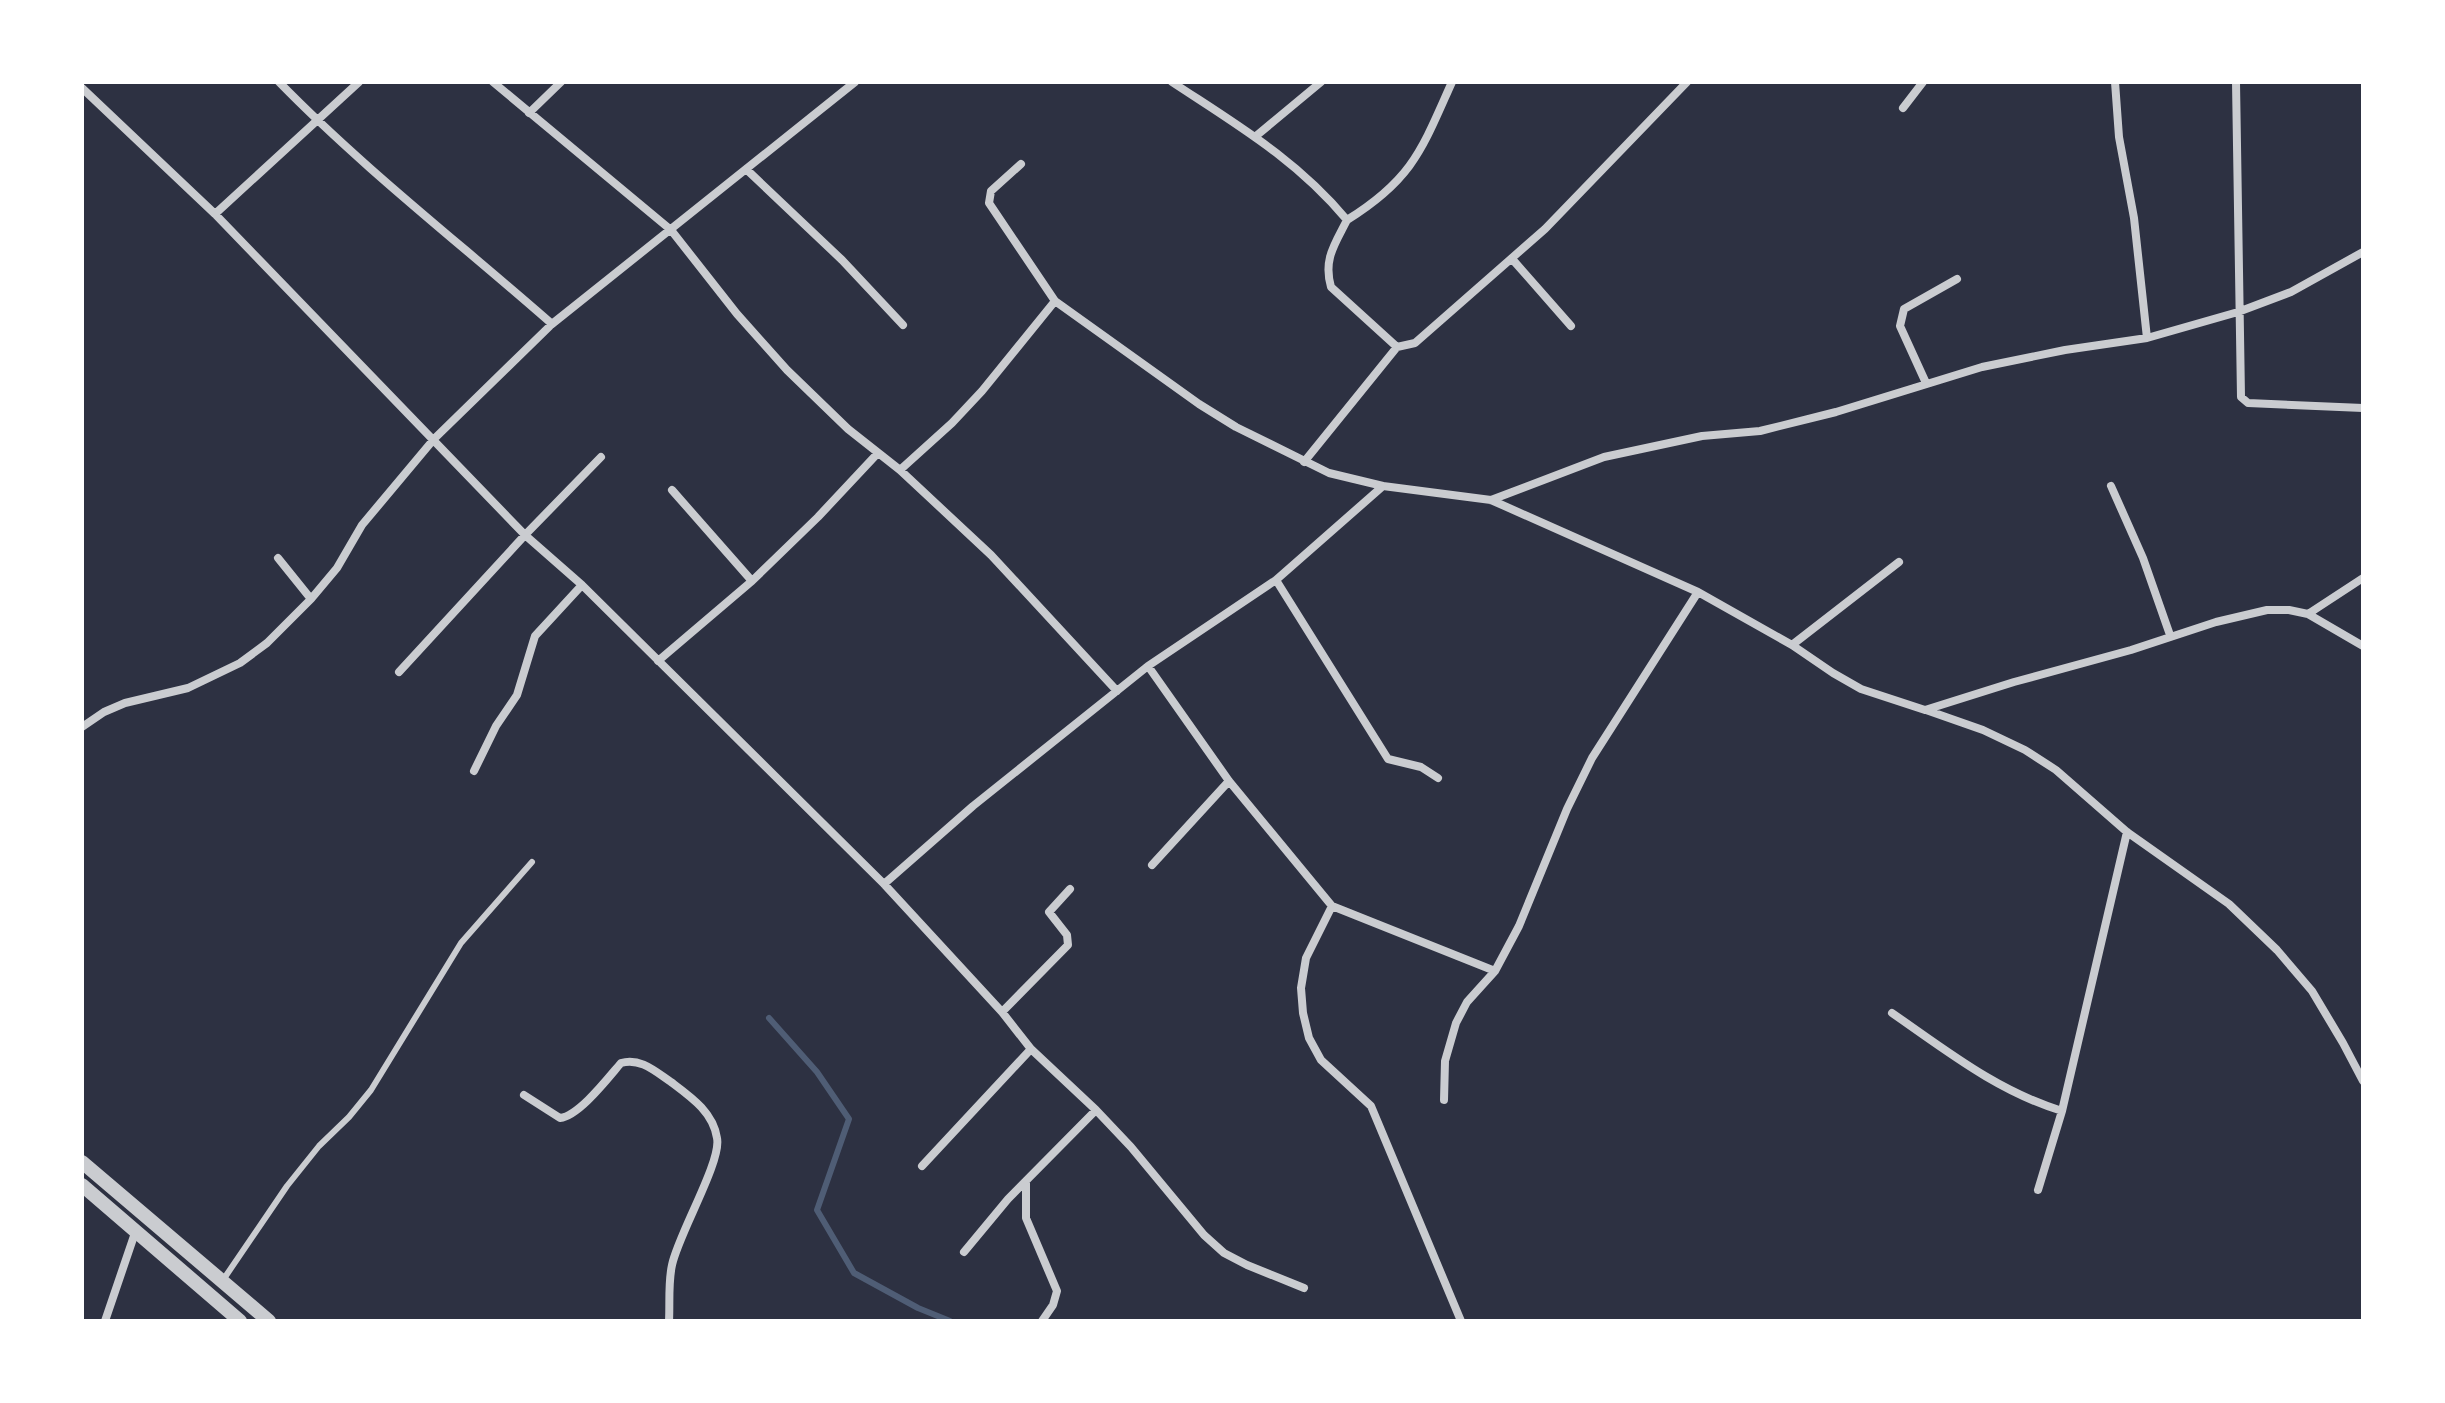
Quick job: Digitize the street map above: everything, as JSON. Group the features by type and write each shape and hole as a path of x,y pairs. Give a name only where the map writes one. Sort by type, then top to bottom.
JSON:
{"street":[{"path":"279,82 420,212 552,324"},
{"path":"215,214 359,82"},
{"path":"493,82 671,230 737,314 787,370 991,555 1117,691"},
{"path":"529,113 561,82"},
{"path":"82,727 125,703 188,688 240,663 267,643 337,568 362,525 434,439 552,324 855,82"},
{"path":"1172,82 1256,136 1301,170 1347,220"},
{"path":"1256,136 1321,82"},
{"path":"1397,347 1331,287 1327,260 1347,220 1389,191 1409,170 1452,82"},
{"path":"1304,462 1397,347 1415,343 1513,260 1586,189 1687,82"},
{"path":"1903,108 1923,82"},
{"path":"2115,82 2119,137 2134,218 2147,338"},
{"path":"2236,82 2238,312 2243,400 2248,403 2363,408"},
{"path":"82,88 215,214 525,535 582,585 884,884 1002,1012 1031,1049 1096,1110 1204,1235 1224,1253 1304,1288"},
{"path":"1021,164 991,191 989,203 1055,301 1199,404 1236,427 1329,473 1383,486 1491,500 1698,592 1792,645 1861,689 1983,730 2025,750 2056,770 2127,832 2229,904 2277,950 2312,991 2363,1081"},
{"path":"746,169 842,260 903,325"},
{"path":"1491,500 1604,457 1702,436 1760,431 2009,361 2147,338 2238,312 2291,292 2363,252"},
{"path":"1513,260 1571,326"},
{"path":"1926,383 1900,326 1904,309 1957,279"},
{"path":"900,470 982,391 1055,301"},
{"path":"658,661 752,581 877,454"},
{"path":"399,672 601,457"},
{"path":"884,884 973,806 1148,666 1276,580 1383,486"},
{"path":"2111,486 2143,558 2170,635"},
{"path":"672,490 752,581"},
{"path":"278,558 311,599"},
{"path":"1792,645 1899,562"},
{"path":"2308,614 2363,578"},
{"path":"1276,580 1388,759 1421,767 1438,778"},
{"path":"474,771 496,726 517,695 535,636 582,585"},
{"path":"1444,1100 1445,1061 1456,1023 1467,1002 1495,971 1519,926 1567,809 1592,758 1698,592"},
{"path":"1925,710 2131,650 2170,635 2267,610 2308,614 2363,646"},
{"path":"1148,666 1229,781 1332,906 1495,971"},
{"path":"1152,865 1229,781"},
{"path":"2038,1190 2062,1111 2127,832"},
{"path":"1002,1012 1068,945 1067,935 1049,912 1070,889"},
{"path":"1332,906 1306,958 1301,988 1309,1038 1321,1060 1371,1106 1461,1321"},
{"path":"1892,1013 1964,1065 2036,1103 2062,1111"},
{"path":"922,1166 1031,1049"},
{"path":"524,1095 560,1118 565,1118 575,1112 621,1063 629,1061 651,1068 690,1096 706,1112 714,1126 718,1147 671,1267 669,1321"},
{"path":"964,1252 1026,1181 1096,1110"},
{"path":"82,1162 269,1321"},
{"path":"1026,1181 1026,1218 1057,1291 1053,1305 1042,1321"},
{"path":"82,1185 240,1321"},
{"path":"105,1321 136,1229"}],"lane":[{"path":"223,1280 287,1186 371,1090 461,943 532,862"}],"waterway":[{"path":"769,1018 817,1072 849,1119 817,1210 854,1273 918,1308 950,1321"}]}
